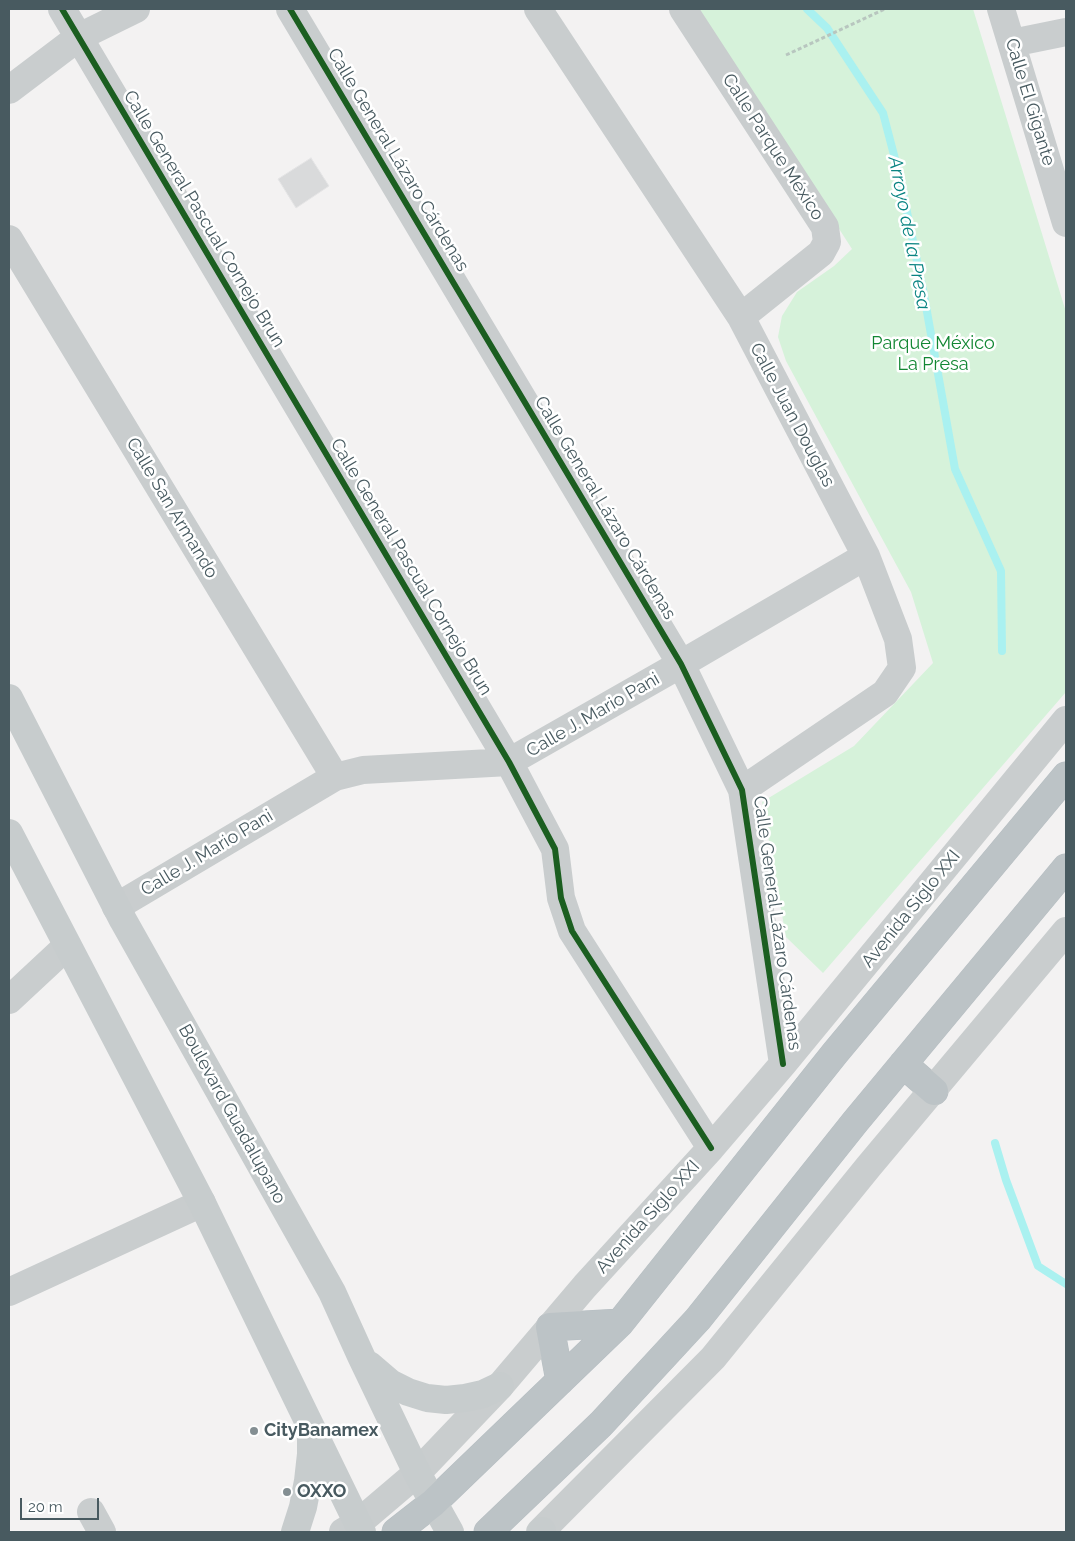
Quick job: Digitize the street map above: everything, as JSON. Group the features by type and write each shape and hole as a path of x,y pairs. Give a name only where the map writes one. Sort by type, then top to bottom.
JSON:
{"highway":[{"name":"Avenida Siglo XXI","path":"396,1532 433,1503 620,1323 835,1053 1066,776"},
{"path":"488,1532 601,1424 698,1318 854,1122 1066,868"},
{"path":"903,1064 934,1091"},
{"path":"560,1381 550,1327 620,1323"}],"main road":[{"name":"Boulevard Guadalupano","path":"9,698 116,907 332,1292 417,1473 450,1532"},
{"path":"9,833 202,1203 310,1427 354,1529"},
{"path":"361,1356 374,1371 390,1383 408,1392 427,1398 446,1400 465,1398 483,1394 500,1386"},
{"path":"295,1532 303,1507 308,1481 311,1454 310,1427"}],"street":[{"name":"Calle General Pascual Cornejo Brun","path":"62,9 509,762 555,849 561,898 572,931 711,1148"},
{"path":"9,90 79,37 136,9"},
{"name":"Calle General Lázaro Cárdenas","path":"290,9 681,664 742,790 783,1064"},
{"name":"Calle Juan Douglas","path":"538,9 741,317 866,556 898,640 902,668 885,693 742,790"},
{"name":"Calle Parque México","path":"683,9 825,227 827,242 821,253 741,317"},
{"name":"Calle El Gigante","path":"1001,9 1066,223"},
{"path":"1012,43 1066,32"},
{"name":"Calle San Armando","path":"9,239 335,777"},
{"name":"Calle J. Mario Pani","path":"116,907 335,777 363,770 509,762 866,556"},
{"name":"Avenida Siglo XXI","path":"354,1529 417,1473 500,1386 585,1286 711,1148 783,1064 1066,720"},
{"path":"541,1532 714,1358 869,1166 1066,933"},
{"path":"9,1000 67,946"},
{"path":"9,1292 202,1203"}],"path":[{"path":"786,55 885,9"}],"green space":[{"name":"Parque México La Presa","path":"698,9 973,9 1066,312 1066,692 823,973 786,937 762,802 854,746 933,663 911,592 786,361 778,337 782,316 797,292 834,266 852,249"}],"building":[{"path":"311,158 329,186 296,208 278,179"}],"waterway":[{"name":"Arroyo de la Presa","path":"807,9 827,28 883,113 900,178 924,295 955,469 1001,571 1002,651"},
{"name":"Arroyo de la Presa","path":"995,1143 1006,1180 1038,1266 1066,1284"}],"cycle path":[{"path":"62,9 509,762 555,849 561,898 572,931 711,1148"},
{"path":"290,9 681,664 742,790 783,1064"}],"place":[{"name":"CityBanamex","path":"254,1431"},
{"name":"OXXO","path":"287,1492"}]}
